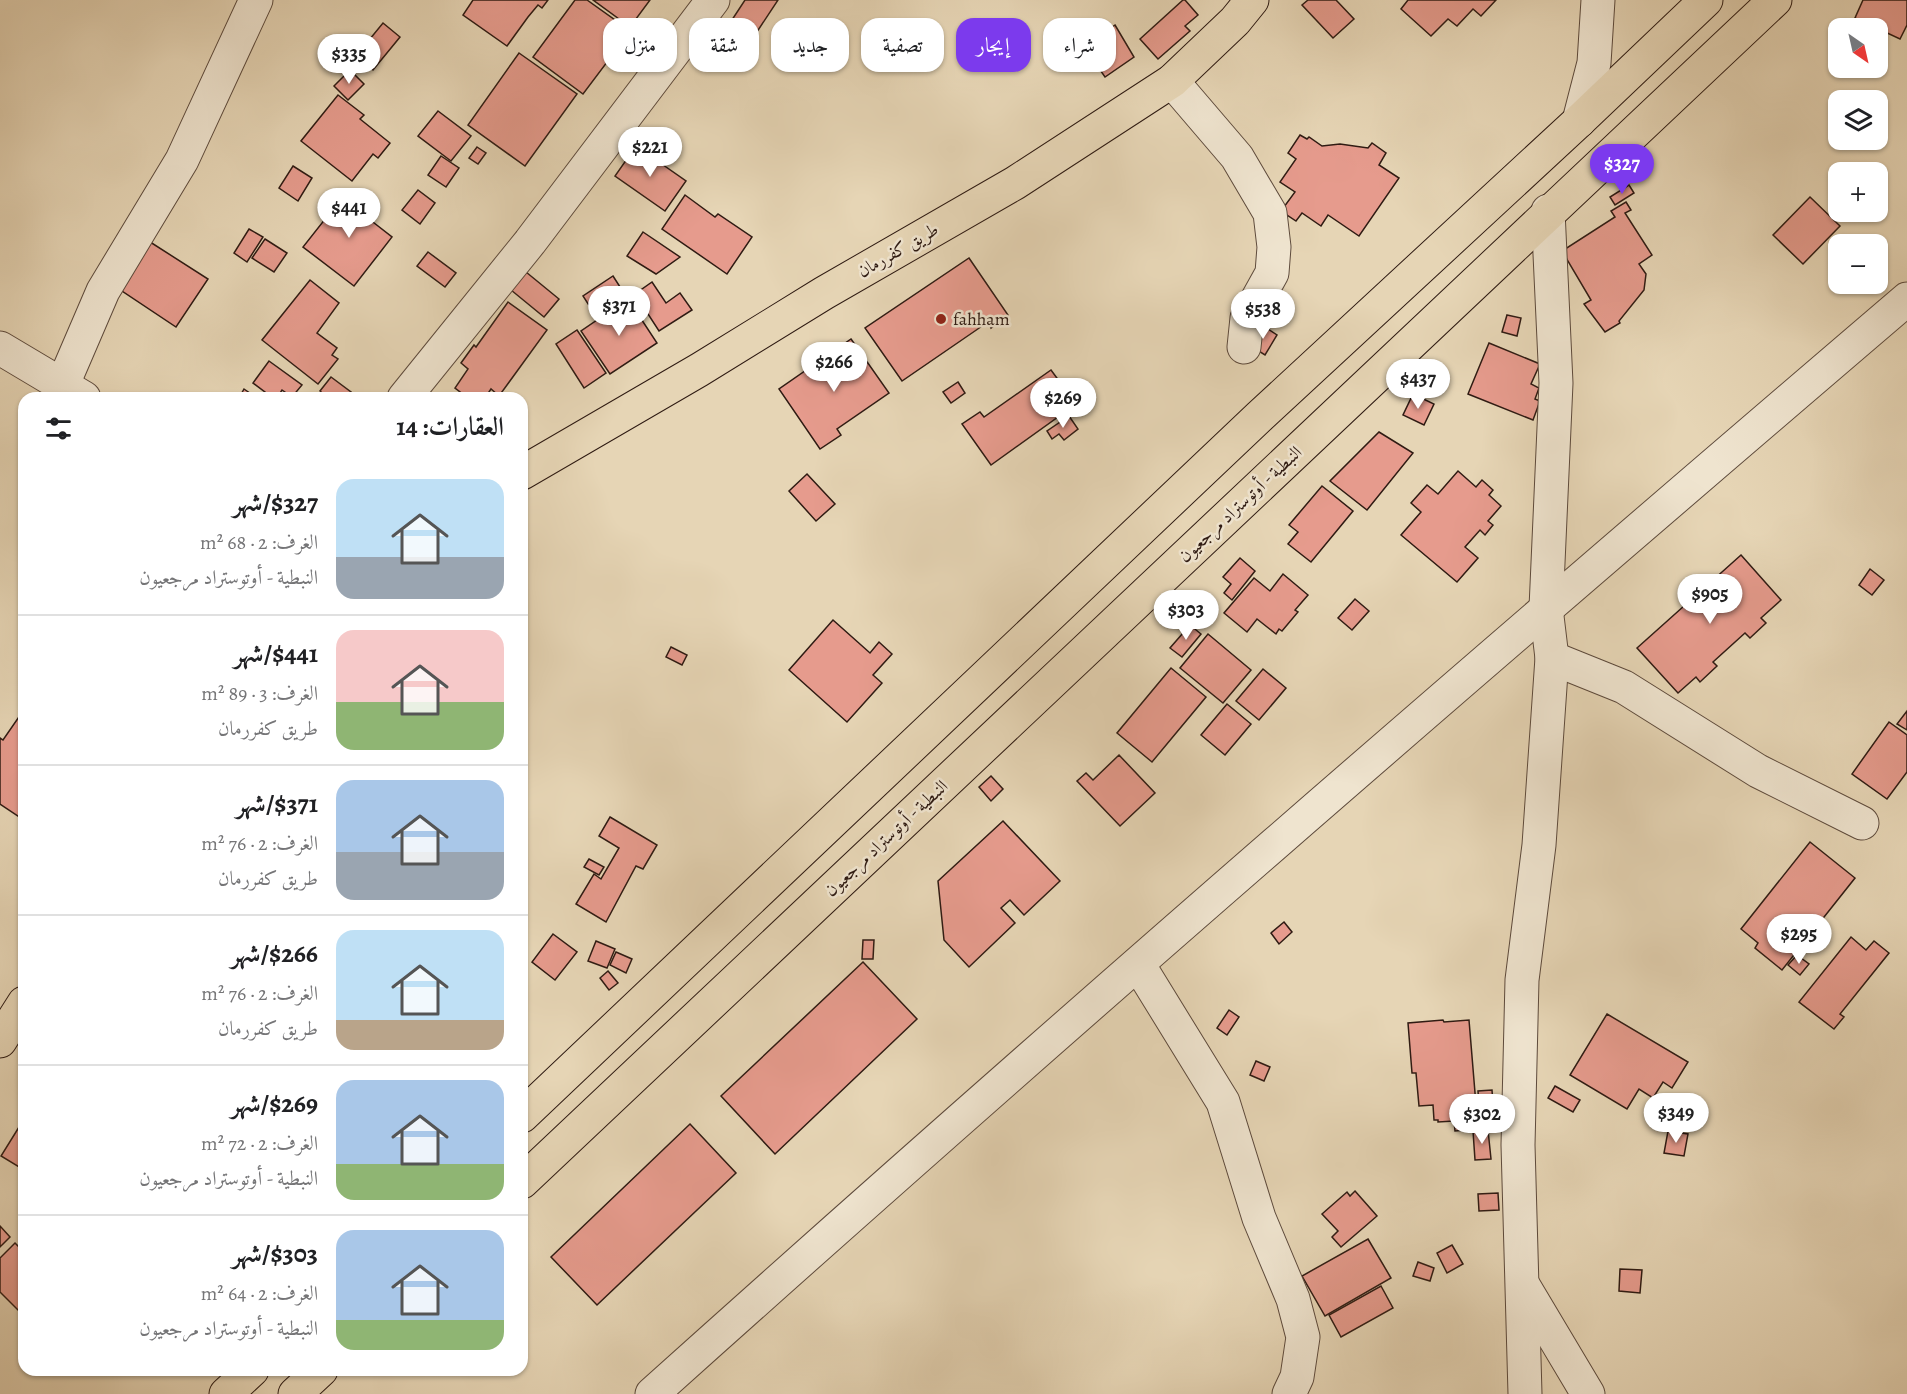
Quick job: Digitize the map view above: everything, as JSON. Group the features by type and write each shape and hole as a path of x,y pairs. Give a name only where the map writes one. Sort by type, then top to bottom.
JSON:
{"main road":[{"name":"طريق كفررمان","path":"528,470 699,370 824,293 1015,183 1172,81 1235,21 1252,0"},
{"path":"528,1110 1260,416 1579,122 1706,0"},
{"name":"النبطية - أوتوستراد مرجعيون","path":"528,1176 1775,0"},
{"path":"0,1041 18,1012"},
{"path":"226,1394 246,1376"},
{"path":"295,1394 314,1376"}],"street":[{"path":"0,348 74,391 103,291 182,160 256,0"},
{"path":"409,392 530,242 713,0"},
{"path":"1579,122 1594,63 1598,0"},
{"path":"1172,81 1237,157 1270,213 1274,247 1272,273 1247,318 1244,347"},
{"path":"1525,1394 1518,1145 1522,980 1539,845 1552,658 1546,608 1556,383 1548,212"},
{"path":"652,1394 1000,1083 1546,608 1907,299"},
{"path":"1552,658 1624,687 1758,771 1862,823"},
{"path":"1138,964 1223,1102 1259,1218 1293,1299 1303,1337 1297,1377 1289,1394"},
{"path":"1522,1284 1588,1394"}],"building":[{"path":"473,0 548,0 542,8 538,5 507,46 463,15"},
{"path":"575,0 587,0 612,18 603,18 603,68 583,94 533,57"},
{"path":"593,0 650,0 637,18 618,18"},
{"path":"745,0 778,0 759,29 759,18 733,18"},
{"path":"1183,0 1198,15 1185,26 1190,31 1158,59 1140,39"},
{"path":"1308,0 1336,0 1354,19 1333,38 1302,5"},
{"path":"1408,0 1496,0 1481,16 1473,9 1457,26 1448,19 1431,36 1401,9"},
{"path":"1863,0 1907,0 1907,25 1900,39 1888,33 1888,18 1855,18"},
{"path":"383,23 400,37 373,70 356,56"},
{"path":"1116,27 1134,57 1116,69"},
{"path":"519,53 577,94 525,166 468,125"},
{"path":"350,70 364,84 348,100 334,86"},
{"path":"1102,72 1112,72 1105,77"},
{"path":"338,95 364,115 360,119 390,143 378,158 373,154 352,181 301,141"},
{"path":"438,111 471,136 451,161 418,136"},
{"path":"1300,135 1307,139 1309,137 1322,146 1340,144 1368,148 1372,143 1386,153 1379,165 1399,178 1359,236 1328,215 1321,226 1302,213 1296,221 1281,211 1295,192 1280,182 1296,159 1288,153"},
{"path":"636,146 686,181 665,211 615,176"},
{"path":"477,147 486,153 478,164 469,158"},
{"path":"441,156 459,168 446,187 428,175"},
{"path":"293,166 312,178 298,201 279,188"},
{"path":"1629,185 1634,193 1615,205 1610,197"},
{"path":"348,190 376,211 369,219 392,237 354,286 303,247"},
{"path":"418,190 435,203 420,224 402,210"},
{"path":"685,195 715,217 718,214 752,237 727,274 662,229"},
{"path":"1810,197 1828,214 1828,222 1836,222 1840,226 1832,234 1828,234 1828,238 1803,264 1773,235"},
{"path":"1626,202 1631,210 1625,213 1652,255 1639,264 1646,274 1644,290 1619,321 1620,323 1605,332 1584,304 1591,300 1562,251 1615,217 1611,211"},
{"path":"249,229 263,237 247,262 234,253"},
{"path":"643,232 680,257 656,274 627,256"},
{"path":"265,239 287,253 274,272 252,258"},
{"path":"147,240 208,279 176,327 116,287"},
{"path":"428,252 456,273 445,287 417,266"},
{"name":"fahham","path":"969,258 1008,315 991,328 988,322 902,381 865,328"},
{"path":"526,272 559,299 544,317 511,290"},
{"path":"613,276 622,290 592,310 583,296"},
{"path":"310,280 339,303 317,333 337,348 332,355 338,359 318,384 262,340"},
{"path":"652,282 666,303 680,293 692,310 659,331 635,294"},
{"path":"628,299 657,343 610,374 581,331"},
{"path":"508,302 547,330 502,392 494,392 491,389 489,392 460,392 455,388 468,369 461,363 474,345 476,347"},
{"path":"1507,315 1521,318 1517,336 1502,332"},
{"path":"1262,325 1277,335 1265,355 1249,345"},
{"path":"577,330 606,373 584,388 556,344"},
{"path":"851,339 889,393 837,429 841,435 820,449 779,389"},
{"path":"1489,343 1540,364 1531,384 1539,388 1535,399 1540,401 1533,420 1468,394"},
{"path":"269,361 302,385 296,392 282,390 281,392 265,392 253,383"},
{"path":"1051,370 1076,404 991,465 962,424 980,412 984,417"},
{"path":"331,377 351,392 321,392"},
{"path":"958,382 965,393 951,403 943,392"},
{"path":"1413,394 1434,404 1424,425 1403,415"},
{"path":"1069,416 1078,429 1064,440 1059,434 1052,439 1047,431"},
{"path":"1379,432 1413,453 1367,510 1330,481"},
{"path":"1458,471 1476,487 1482,480 1493,490 1489,495 1501,506 1488,521 1493,525 1485,535 1480,530 1465,547 1478,558 1457,582 1401,535 1421,512 1411,503 1427,485 1438,494"},
{"path":"807,474 835,504 816,521 789,491"},
{"path":"1322,486 1353,511 1311,562 1288,544 1298,532 1289,525"},
{"path":"1741,555 1781,600 1761,618 1766,623 1750,638 1745,633 1713,662 1717,666 1700,682 1696,677 1678,693 1637,648"},
{"path":"1240,558 1255,571 1232,600 1224,593 1231,584 1223,577"},
{"path":"1870,569 1884,580 1872,595 1859,585"},
{"path":"1283,574 1308,595 1295,610 1298,612 1282,631 1279,629 1276,634 1257,619 1247,632 1224,613 1254,578 1270,591"},
{"path":"1355,599 1369,611 1352,630 1338,618"},
{"path":"833,620 870,653 879,642 892,654 873,675 882,683 847,722 789,670"},
{"path":"1190,625 1201,634 1182,657 1170,648"},
{"path":"1208,634 1251,670 1223,703 1180,668"},
{"path":"671,647 687,655 682,665 666,657"},
{"path":"1171,668 1206,697 1152,762 1117,733"},
{"path":"1263,669 1286,688 1259,720 1236,701"},
{"path":"1227,704 1251,724 1225,755 1201,735"},
{"path":"1907,711 1907,730 1897,724"},
{"path":"18,718 18,816 0,804 0,738 3,740"},
{"path":"1889,722 1907,735 1907,772 1887,799 1852,774"},
{"path":"1119,755 1155,793 1120,826 1077,781 1086,773 1093,780"},
{"path":"991,776 1003,789 991,801 979,787"},
{"path":"610,817 657,845 643,869 636,866 606,922 576,904 594,874 601,879 619,848 599,836"},
{"path":"1003,821 1060,881 1024,915 1010,900 1001,908 1015,923 969,967 944,940 938,881"},
{"path":"1810,842 1855,878 1782,970 1755,948 1758,943 1741,929"},
{"path":"589,859 604,867 599,875 584,867"},
{"path":"1284,922 1292,932 1279,944 1271,933"},
{"path":"553,934 577,952 555,980 532,962"},
{"path":"1851,937 1866,950 1874,941 1889,953 1840,1014 1844,1017 1834,1029 1799,1002"},
{"path":"863,940 874,940 873,959 862,959"},
{"path":"596,941 615,949 607,968 588,961"},
{"path":"616,952 632,959 626,973 610,965"},
{"path":"1797,955 1809,964 1800,975 1788,965"},
{"path":"863,962 917,1019 775,1154 721,1096"},
{"path":"608,971 618,983 609,990 600,978"},
{"path":"1229,1010 1239,1017 1227,1035 1217,1028"},
{"path":"1607,1014 1688,1062 1672,1088 1663,1082 1653,1098 1639,1089 1627,1109 1570,1075"},
{"path":"1443,1020 1444,1022 1469,1020 1478,1129 1455,1131 1454,1121 1434,1120 1433,1105 1419,1106 1416,1073 1412,1073 1408,1023"},
{"path":"1256,1061 1270,1067 1264,1081 1250,1075"},
{"path":"1555,1086 1580,1100 1573,1112 1548,1098"},
{"path":"1492,1090 1494,1118 1480,1119 1478,1091"},
{"path":"690,1124 736,1173 597,1305 551,1257"},
{"path":"18,1129 18,1166 1,1156"},
{"path":"1488,1130 1491,1159 1475,1160 1473,1131"},
{"path":"1668,1131 1688,1134 1684,1156 1664,1153"},
{"path":"1355,1191 1377,1216 1341,1247 1332,1237 1338,1231 1322,1214 1347,1192 1350,1196"},
{"path":"1498,1193 1499,1210 1479,1211 1478,1194"},
{"path":"0,1226 10,1237 0,1247"},
{"path":"1368,1239 1391,1278 1325,1316 1302,1276"},
{"path":"15,1243 18,1246 18,1310 0,1292 0,1258"},
{"path":"1452,1245 1463,1264 1447,1273 1437,1253"},
{"path":"1418,1262 1434,1268 1430,1281 1413,1276"},
{"path":"1620,1269 1642,1270 1640,1293 1619,1291"},
{"path":"1381,1286 1393,1308 1341,1337 1329,1315"}],"place":[{"name":"fahham","path":"941,319"}]}
